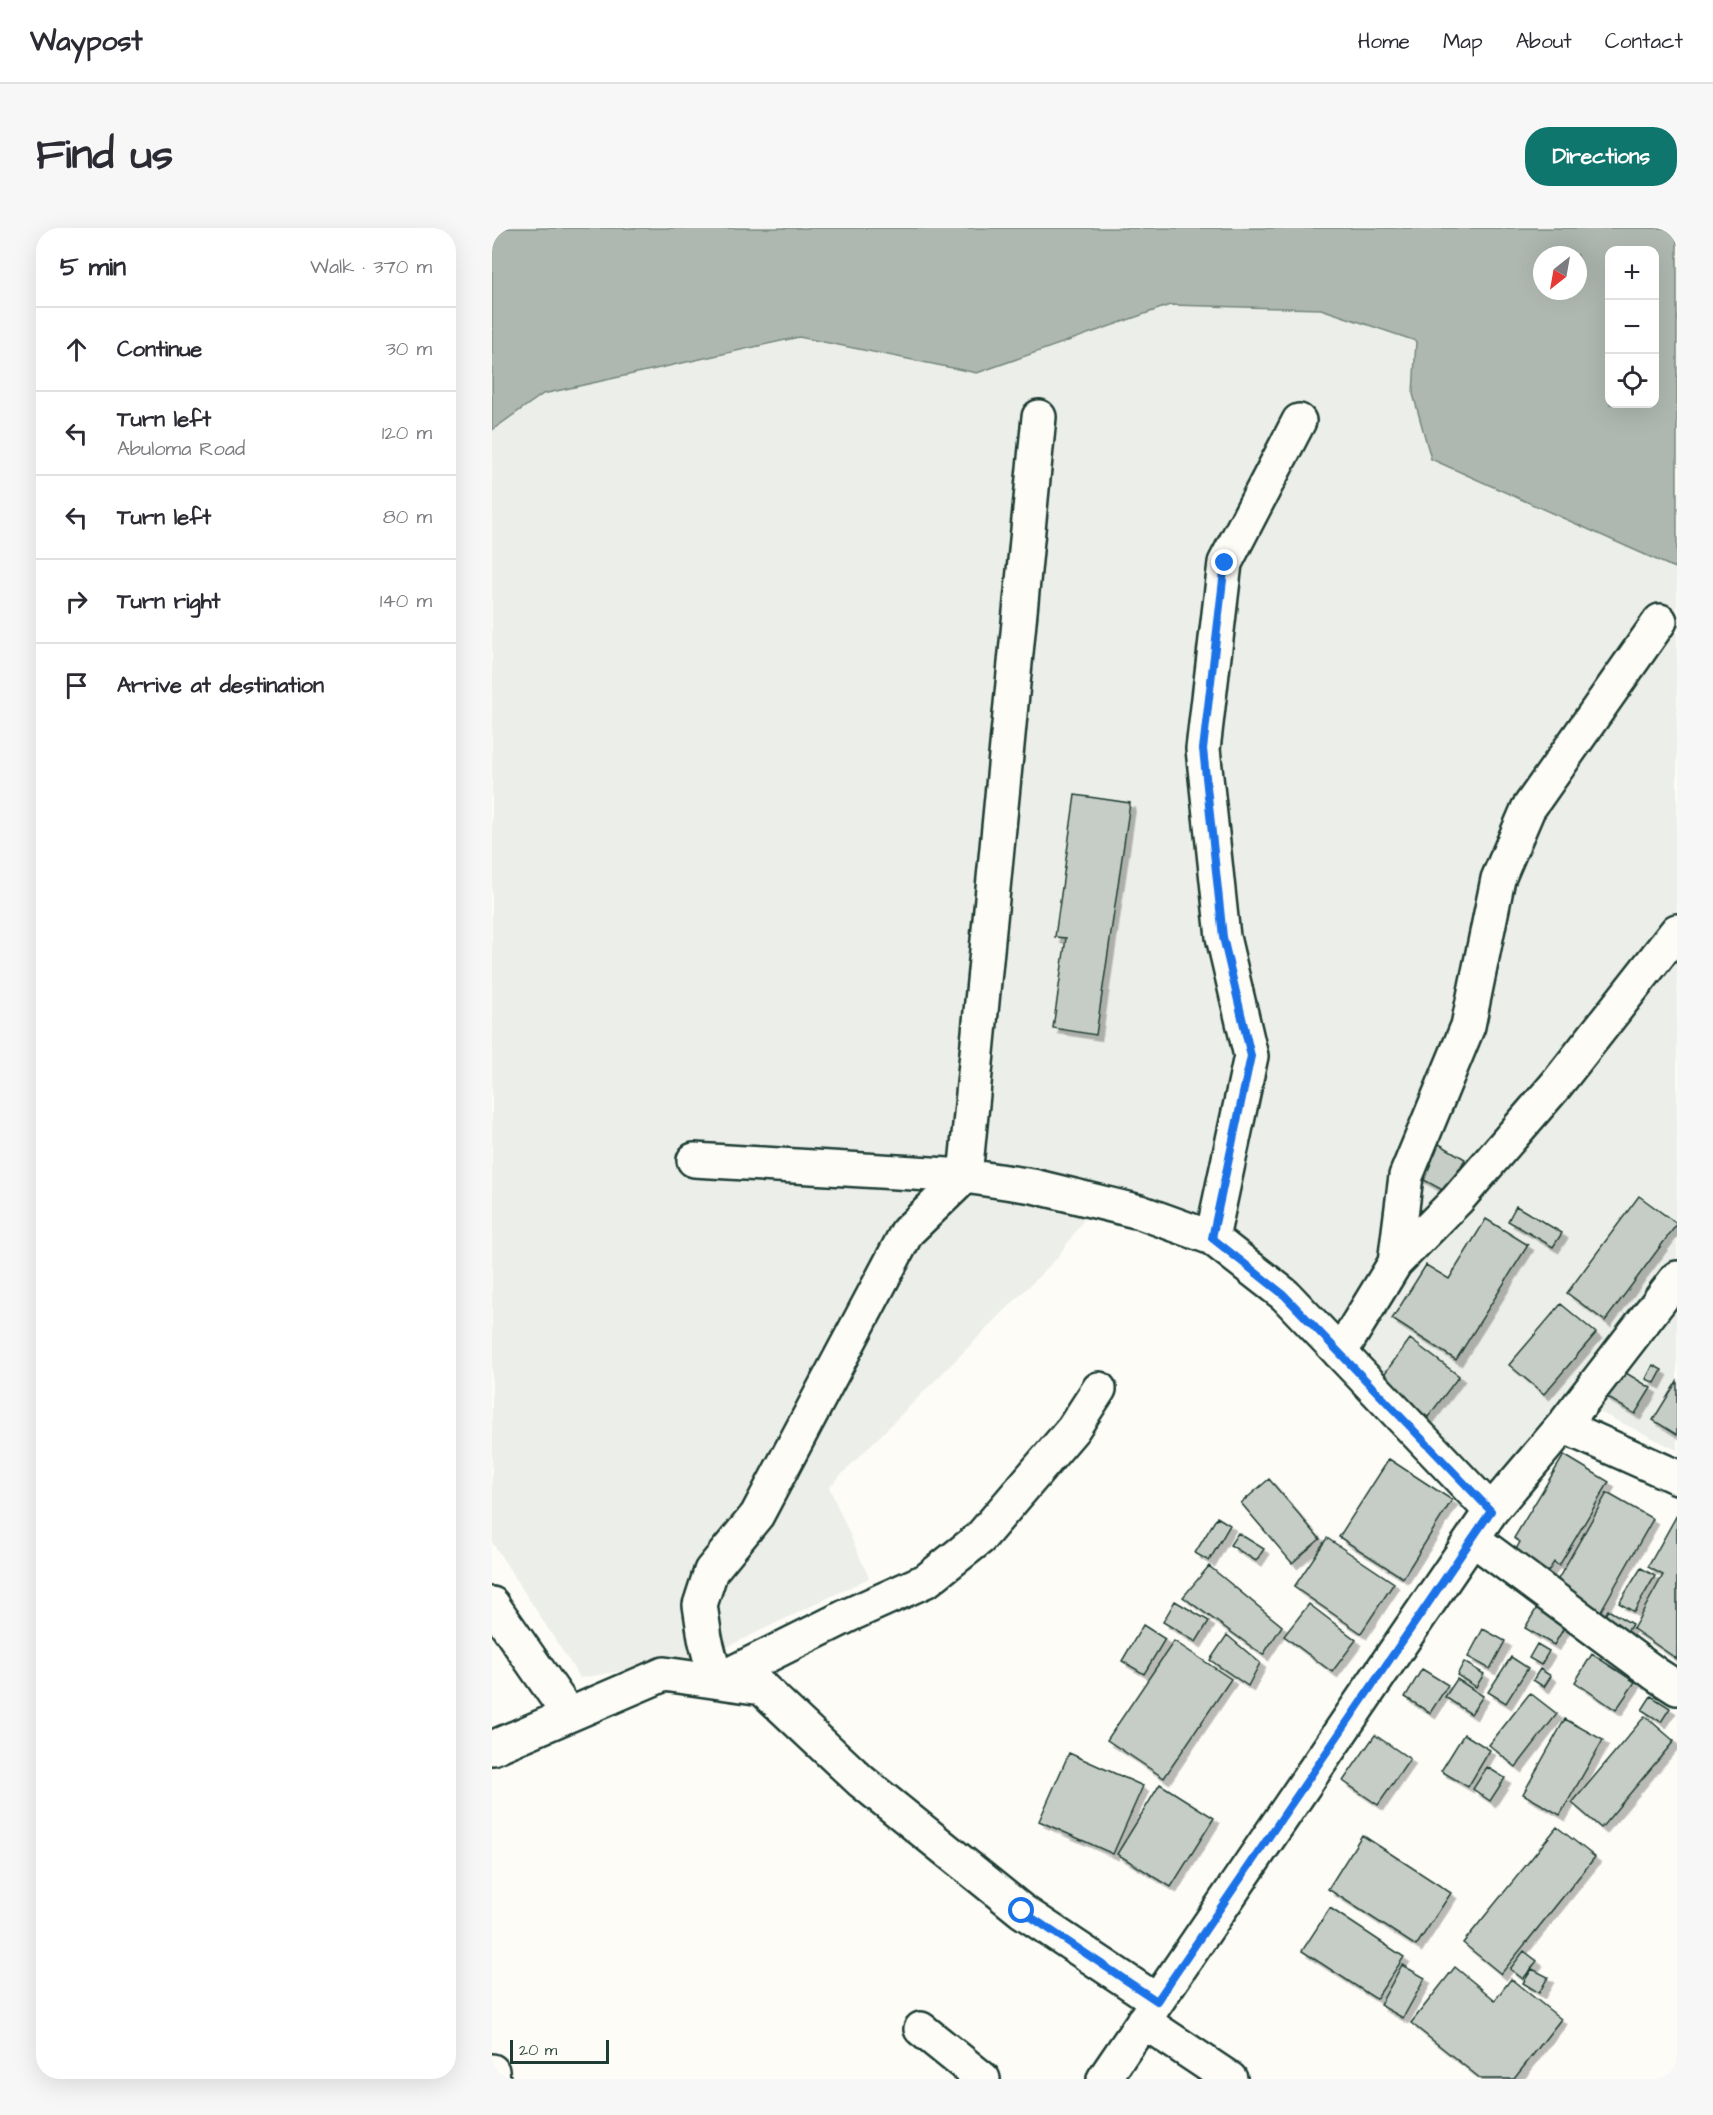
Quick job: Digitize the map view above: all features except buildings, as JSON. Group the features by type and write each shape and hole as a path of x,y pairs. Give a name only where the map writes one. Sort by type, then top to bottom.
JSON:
{"street":[{"path":"716,1682 705,1638 700,1605 711,1571 756,1515 907,1232 965,1176 1039,417"},
{"path":"1212,1238 1251,1056 1223,937 1203,749 1225,563 1299,421"},
{"path":"1395,1263 1406,1176 1468,1026 1498,879 1528,809 1660,621"},
{"path":"1340,1353 1395,1263 1457,1200 1556,1085 1677,931"},
{"path":"694,1160 965,1176 1033,1186 1140,1212 1212,1238 1284,1295 1491,1511"},
{"path":"1104,2079 1491,1511 1563,1426 1677,1278"},
{"path":"716,1682 849,1615 927,1580 980,1538 1073,1429 1099,1389"},
{"path":"1563,1426 1677,1477"},
{"path":"1473,1539 1677,1688"},
{"path":"492,1604 569,1715"},
{"path":"492,1748 664,1674 762,1688 861,1781 1150,2011 1230,2079"},
{"path":"921,2029 983,2079"},
{"path":"492,2071 493,2079"}],"shaded area":[{"path":"492,228 1677,228 1677,569 1431,459 1413,394 1416,341 1321,309 1170,305 977,373 799,337 543,394 492,430"},
{"path":"1170,305 1321,308 1416,340 1413,394 1431,459 1677,569 1677,1450 1565,1395 1478,1507 1330,1326 1103,1192 1057,1258 829,1487 869,1578 708,1656 580,1678 492,1542 492,430 543,394 799,337 977,373"}],"route":[{"path":"1022,1911 1157,2001 1491,1511 1284,1295 1212,1238 1251,1056 1223,937 1203,749 1225,563"}]}
